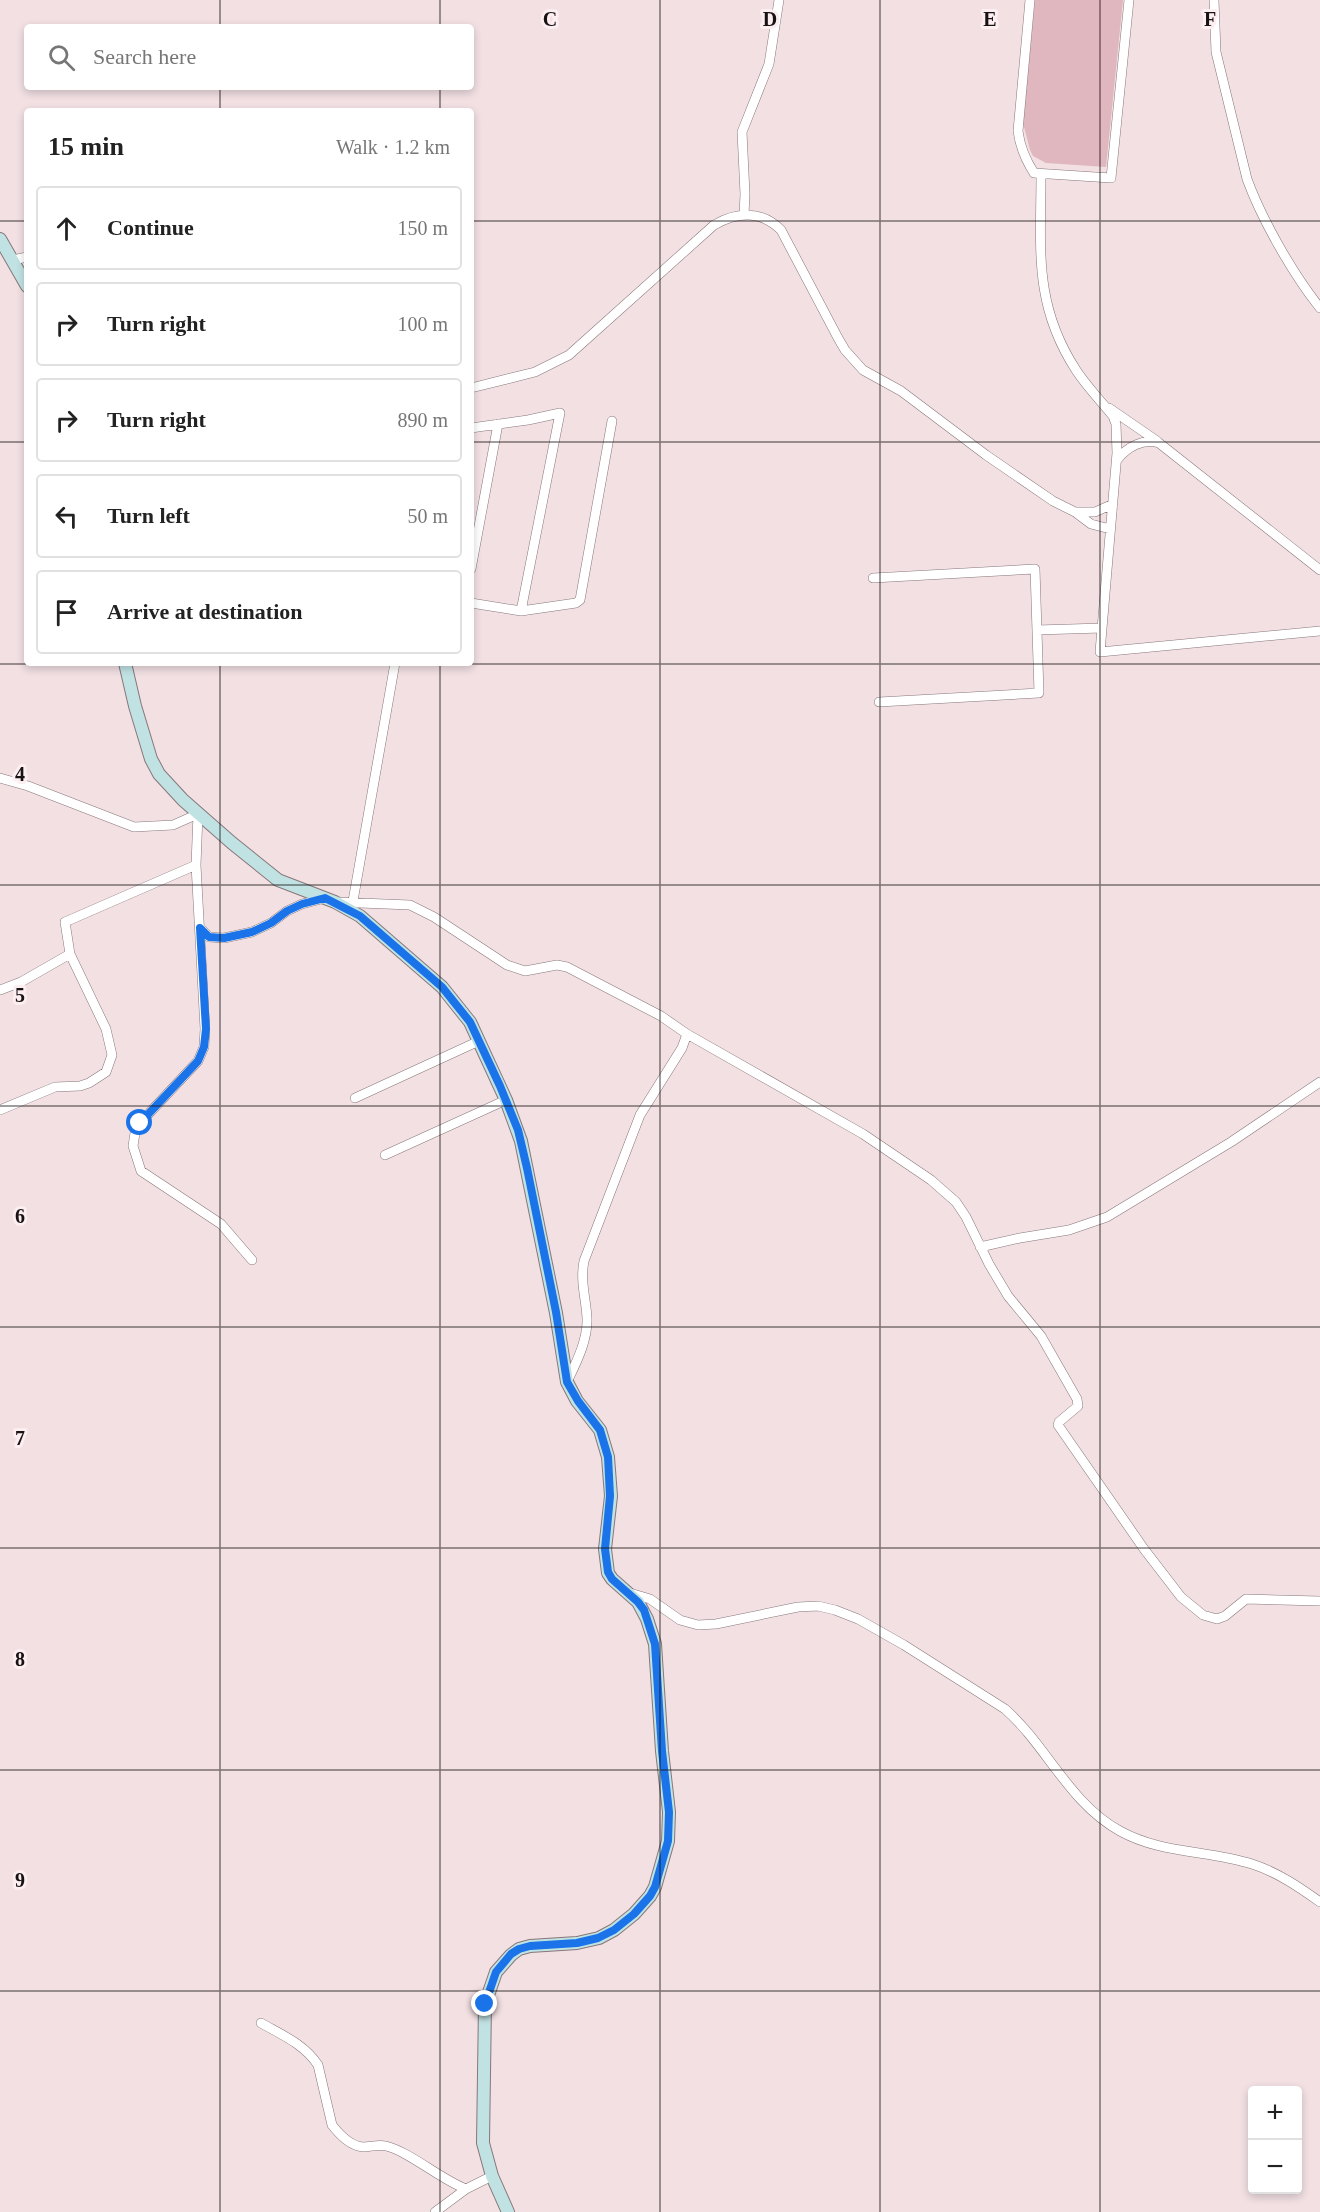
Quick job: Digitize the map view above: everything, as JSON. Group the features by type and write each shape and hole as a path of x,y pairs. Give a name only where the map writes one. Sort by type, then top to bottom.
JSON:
{"main road":[{"path":"0,239 24,280"},
{"path":"126,666 137,714 155,766 174,790 198,814 278,880 330,900 360,916 442,987 463,1011 479,1041 518,1130 556,1312 567,1382 578,1401 595,1422 608,1457 610,1490 605,1549 606,1564 612,1579 644,1610 655,1644 662,1751 668,1799 668,1841 650,1896 614,1930 587,1941 543,1944 519,1949 511,1954 496,1972 485,2004 483,2143 492,2176 508,2212"}],"street":[{"path":"744,215 742,132 769,64 779,0"},
{"path":"1030,0 1018,131 1019,144 1026,160 1034,173 1111,178 1129,0"},
{"path":"1214,0 1215,52 1247,179 1280,246 1320,308"},
{"path":"1041,174 1041,268 1042,286 1048,310 1056,333 1076,369 1105,405 1116,424 1116,462 1100,652 1320,631"},
{"path":"474,387 535,372 569,355 702,235 723,220 744,215 757,215 767,219 781,230 845,350 863,369 902,391 1039,492 1075,512 1091,524 1110,529"},
{"path":"13,260 24,258"},
{"path":"1105,405 1145,432 1320,570"},
{"path":"474,428 560,413 521,611"},
{"path":"474,603 521,611 576,603 580,600 612,421"},
{"path":"474,553 498,424"},
{"path":"1116,462 1125,452 1143,442 1159,443"},
{"path":"1075,512 1095,513 1113,504"},
{"path":"873,578 1035,569 1039,693 879,702"},
{"path":"1037,630 1102,628"},
{"path":"353,901 394,666"},
{"path":"0,778 28,786 134,827 172,825 198,814 196,865 206,1029 204,1047 198,1061 140,1123 135,1133 133,1146 141,1170 221,1224 252,1260"},
{"path":"0,1110 55,1086 80,1086 97,1079 106,1071 112,1055 106,1029 70,954 65,922 196,865"},
{"path":"200,928 209,937 224,938 252,932 302,904 330,900 410,905 421,909 507,966 525,971 557,965 567,967 661,1016 687,1034 846,1124 904,1161 956,1202 1008,1296 1041,1336 1077,1399 1078,1406 1058,1425 1144,1549 1181,1597 1203,1615 1217,1619 1225,1616 1246,1599 1320,1601"},
{"path":"0,990 21,982 70,954"},
{"path":"567,1382 581,1349 586,1328 582,1281 584,1261 640,1115 682,1048 687,1034"},
{"path":"355,1098 479,1041"},
{"path":"980,1247 1069,1230 1107,1217 1231,1142 1320,1082"},
{"path":"385,1155 506,1100"},
{"path":"628,1593 650,1599 680,1620 698,1625 716,1624 808,1606 827,1607 851,1616 944,1669 1005,1709 1017,1719 1071,1791 1118,1830 1144,1843 1252,1864 1287,1880 1320,1902"},
{"path":"261,2023 294,2041 312,2056 318,2065 332,2126 355,2146 377,2145 394,2149 434,2174 466,2189"},
{"path":"435,2212 466,2189 492,2176"}],"shaded area":[{"path":"1035,0 1123,0 1106,167 1046,163 1033,156 1030,150 1023,123"}],"route":[{"path":"140,1123 198,1061 204,1047 206,1029 200,928 209,937 224,938 252,932 302,904 325,898 360,916 442,987 463,1011 518,1130 556,1312 567,1382 583,1409 600,1430 608,1457 610,1508 605,1549 608,1572 612,1579 644,1610 655,1644 669,1834 655,1887 634,1914 614,1930 598,1938 577,1943 543,1944 519,1949 511,1954 496,1972 485,2004"}]}
